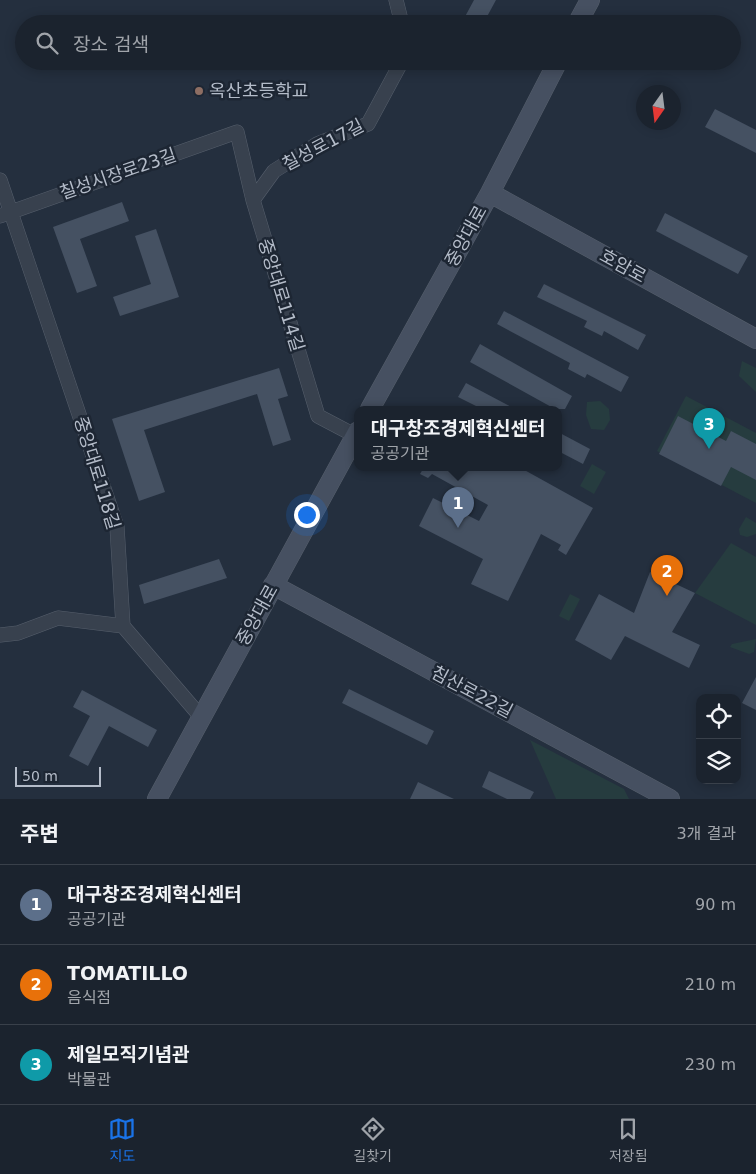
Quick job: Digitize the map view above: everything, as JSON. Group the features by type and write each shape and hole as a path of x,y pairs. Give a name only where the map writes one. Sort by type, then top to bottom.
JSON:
{"main road":[{"path":"582,15 590,0"},
{"name":"중앙대로","path":"372,406 490,193 553,70"},
{"name":"호암로","path":"490,193 756,339"},
{"name":"중앙대로","path":"157,799 354,438"},
{"name":"침산로22길","path":"273,585 661,797"}],"street":[{"path":"396,0 400,15"},
{"name":"칠성로17길","path":"253,200 274,171 317,144 368,124 397,70"},
{"name":"중앙대로114길","path":"237,132 253,200 318,416 354,432"},
{"name":"칠성시장로23길","path":"6,214 237,132"},
{"name":"중앙대로118길","path":"0,180 6,214 116,527 123,626"},
{"path":"0,635 18,633 58,618 123,626 201,717"}],"green space":[{"path":"742,361 756,368 756,392 739,376"},
{"path":"686,396 756,433 756,503 657,451"},
{"path":"600,401 609,409 610,420 604,430 591,429 586,415 587,402"},
{"path":"592,464 606,472 594,494 580,486"},
{"path":"746,517 756,523 756,534 747,537 740,535 739,529"},
{"path":"731,543 756,557 756,625 695,593"},
{"path":"570,594 580,599 569,621 559,616"},
{"path":"756,639 754,652 749,654 730,647 732,644"},
{"path":"530,740 624,789 629,799 556,799"}],"building":[{"path":"474,0 496,0 488,15 466,15"},
{"path":"715,109 756,130 756,153 705,127"},
{"path":"122,202 129,221 80,239 97,286 77,293 53,227"},
{"path":"665,213 748,256 738,274 656,231"},
{"path":"156,229 179,297 120,316 113,297 151,284 135,236"},
{"path":"544,284 646,335 638,350 604,331 602,336 584,327 587,321 537,297"},
{"path":"504,311 629,377 621,392 587,374 585,378 568,369 570,363 497,324"},
{"path":"480,344 572,396 565,409 562,409 562,406 550,406 470,362"},
{"path":"279,368 288,396 278,399 291,440 273,446 257,394 144,430 165,492 139,501 112,419"},
{"path":"466,383 509,406 476,406 458,397"},
{"path":"678,416 726,441 731,431 756,444 756,480 731,467 721,486 659,454"},
{"path":"562,434 590,449 583,464 562,453"},
{"path":"422,471 526,471 593,508 566,555 558,550 561,545 541,534 508,601 471,584 483,559 419,526 433,498 479,521 488,505 432,474 428,478 420,474"},
{"path":"219,559 227,578 144,604 139,585"},
{"path":"650,572 695,593 672,632 700,645 689,668 625,636 611,660 575,640 599,594 634,613"},
{"path":"756,677 756,710 742,703"},
{"path":"349,689 434,731 427,745 342,703"},
{"path":"82,690 157,730 148,747 109,726 88,766 69,756 90,716 73,707"},
{"path":"489,771 534,792 530,799 507,799 482,787"},
{"path":"418,782 454,799 410,799"}],"place":[{"name":"옥산초등학교","path":"199,91"},
{"name":"제일모직기념관","path":"709,449"},
{"name":"대구창조경제혁신센터","path":"458,528"},
{"name":"TOMATILLO","path":"667,596"}]}
